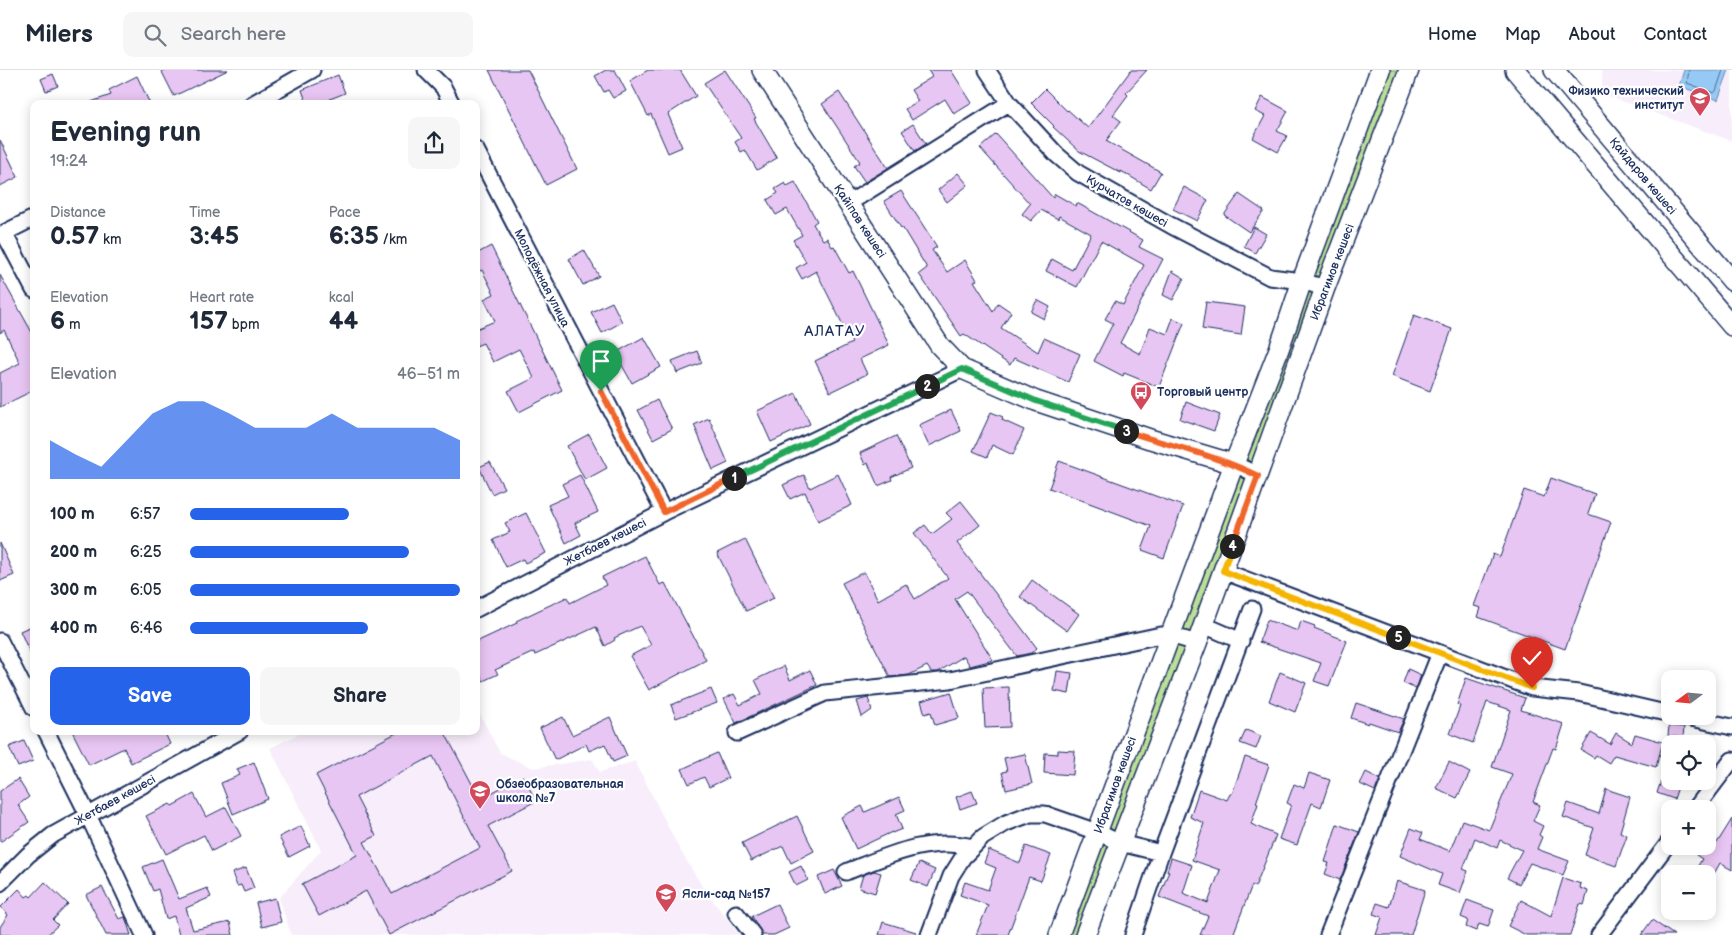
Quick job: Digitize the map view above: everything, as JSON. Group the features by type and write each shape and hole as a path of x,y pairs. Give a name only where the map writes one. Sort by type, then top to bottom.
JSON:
{"street":[{"path":"259,100 312,70"},
{"path":"426,70 443,86 450,100"},
{"name":"Қайіпов көшесі","path":"762,70 940,346 962,369"},
{"name":"Курчатов көшесі","path":"987,70 1009,103 1057,155 1078,173 1172,226 1270,277 1302,281 1325,288"},
{"name":"Ибрагимов көшесі","path":"1059,935 1234,464 1279,349 1302,281 1380,70"},
{"name":"Ибрагимов көшесі","path":"1085,935 1204,625 1325,288 1409,70"},
{"path":"1516,70 1732,326"},
{"name":"Қайдаров көшесі","path":"1554,70 1732,281"},
{"path":"849,203 1009,103"},
{"name":"Молодёжная улица","path":"480,158 664,512"},
{"path":"30,220 2,234 30,283"},
{"path":"962,369 1036,401 1150,439 1234,464 1258,476"},
{"name":"Жетбаев көшесі","path":"480,606 664,512 962,369"},
{"path":"1223,571 1532,688 1579,693 1661,712"},
{"path":"1133,935 1161,853 1252,609"},
{"path":"1204,625 1241,641"},
{"path":"738,733 825,693 950,680 1161,635 1197,643"},
{"path":"0,641 30,700"},
{"path":"1328,935 1440,653"},
{"path":"1716,723 1732,727"},
{"path":"48,735 88,814 144,935"},
{"name":"Жетбаев көшесі","path":"0,883 53,835 233,735"},
{"path":"1702,800 1732,760"},
{"path":"929,935 951,876 963,857 983,837 1006,823 1030,814 1044,814 1097,832 1120,843 1161,853"},
{"path":"846,872 920,846 956,843 973,847"},
{"path":"1598,935 1661,853"},
{"path":"736,913 753,935"}],"shaded area":[{"name":"Физико технический институт","path":"1602,70 1732,70 1732,141 1602,94"},
{"name":"Обзеобразовательная школа №7","path":"480,715 500,753 533,768 592,759 600,772 635,761 679,848 705,891 740,935 291,935 279,898 321,850 270,748 296,735 480,735"}],"green space":[{"path":"1382,70 1401,70 1324,287 1305,280"},
{"path":"1304,283 1323,289 1256,472 1239,464"},
{"path":"1237,468 1256,477 1195,640 1176,634"},
{"path":"1174,638 1194,645 1084,935 1063,935"}],"water":[{"path":"1684,70 1729,70 1718,100 1679,86"}],"building":[{"path":"161,70 228,70 174,96"},
{"path":"489,70 528,70 577,169 546,185"},
{"path":"606,70 615,70 626,91 613,98 608,90 604,92 595,76"},
{"path":"648,70 680,70 696,96 668,114 682,147 668,153 651,114 648,116 630,81"},
{"path":"725,70 756,118 754,119 777,158 757,170 745,150 741,152 735,142 741,138 704,83"},
{"path":"928,70 951,70 972,103 954,114 945,99 912,120 905,109 918,101 911,90 932,77"},
{"path":"1131,70 1147,70 1126,93 1128,95 1113,115 1121,121 1106,141 1161,172 1151,189 1121,171 1121,173 1079,151 1031,103 1045,89 1067,111 1088,128"},
{"path":"53,74 58,86 46,91 41,79"},
{"path":"338,75 345,93 330,100 306,100 302,90"},
{"path":"137,76 148,100 97,100 111,95 109,90"},
{"path":"839,92 888,168 865,182 854,166 860,162 822,104"},
{"path":"1262,97 1288,111 1277,131 1287,136 1278,152 1253,138 1265,116 1255,111"},
{"path":"913,124 926,144 915,151 902,131"},
{"path":"996,134 1053,198 1055,194 1076,206 1077,203 1143,240 1139,247 1163,259 1120,343 1140,354 1150,327 1167,334 1173,318 1184,323 1159,387 1124,373 1123,376 1094,361 1113,323 1105,319 1115,301 1123,305 1144,265 1101,241 1077,287 1046,271 1052,259 1072,270 1091,234 1059,216 1058,219 1041,210 1031,221 1022,214 1030,204 980,148"},
{"path":"0,140 18,177 0,186"},
{"path":"958,173 968,185 947,202 938,190"},
{"path":"795,182 817,221 813,224 823,240 827,238 832,247 834,246 849,273 853,271 889,345 860,359 867,374 830,392 815,361 852,343 816,271 802,279 796,268 806,262 793,240 802,235 787,209 776,215 767,200 778,193 775,189 785,183 787,186"},
{"path":"1184,187 1208,200 1197,221 1173,209"},
{"path":"901,191 937,247 932,250 947,272 965,260 977,280 974,281 993,311 998,303 1011,312 1001,328 1038,352 1044,338 1080,354 1068,382 1014,358 1010,365 964,334 961,336 919,274 927,268 884,201"},
{"path":"1239,194 1264,211 1249,232 1224,215"},
{"path":"1254,227 1266,234 1255,253 1244,246"},
{"path":"491,246 562,390 519,412 508,391 534,378 519,349 493,362 483,343 480,344 480,327 495,321 484,299 494,294 482,270 480,271 480,252"},
{"path":"584,250 599,276 583,285 569,259"},
{"path":"1172,271 1184,278 1173,300 1163,295"},
{"path":"0,275 30,329 30,392 0,407 0,373 20,363 4,330 0,333"},
{"path":"1037,300 1050,307 1044,319 1031,312"},
{"path":"612,302 622,322 602,333 591,312"},
{"path":"1206,302 1245,307 1241,335 1202,329"},
{"path":"1414,315 1452,329 1430,391 1392,376"},
{"path":"644,337 661,367 632,383 615,353"},
{"path":"697,351 702,363 677,373 672,361"},
{"path":"796,393 810,424 771,442 757,411"},
{"path":"657,400 672,429 653,439 638,410"},
{"path":"1186,402 1220,415 1214,431 1180,419"},
{"path":"951,410 961,431 929,446 919,425"},
{"path":"991,412 1003,417 1002,420 1024,430 1013,455 992,445 987,457 973,451"},
{"path":"709,418 728,463 713,470 694,425"},
{"path":"589,434 607,468 585,480 567,446"},
{"path":"896,436 911,468 891,477 892,480 878,486 868,463 865,465 860,453"},
{"path":"1059,461 1183,506 1164,558 1142,550 1151,526 1049,488"},
{"path":"490,462 504,488 492,494 480,467"},
{"path":"838,474 852,505 818,521 805,492 790,499 783,485 804,475 810,488"},
{"path":"580,475 598,512 575,523 581,535 566,543 548,505 568,496 562,484"},
{"path":"1551,478 1595,494 1588,514 1611,522 1565,649 1478,617 1481,608 1474,606 1493,554 1500,557 1524,490 1544,497"},
{"path":"961,501 980,525 957,543 1037,648 1031,653 1017,656 967,591 955,599 993,660 970,666 964,656 938,672 931,672 927,666 909,675 890,677 842,583 864,572 878,600 906,584 915,599 948,578 914,533 925,525 932,534 952,519 946,513"},
{"path":"526,513 546,553 525,563 523,559 506,567 493,540 510,532 505,523"},
{"path":"745,539 774,598 746,611 717,553"},
{"path":"0,543 14,575 0,581"},
{"path":"645,556 660,585 665,583 706,660 649,690 630,656 651,645 640,626 614,638 615,640 605,646 596,627 535,655 534,652 495,670 498,674 483,681 480,674 480,640 567,597 570,603 606,585 602,577"},
{"path":"1032,580 1079,614 1067,631 1020,597"},
{"path":"1267,620 1298,631 1301,621 1347,641 1329,686 1314,681 1321,663 1259,642"},
{"path":"30,627 30,653 20,631"},
{"path":"784,666 790,680 810,670 817,685 736,723 724,699 734,694 740,705 762,694 755,680"},
{"path":"1408,669 1421,675 1416,689 1403,683"},
{"path":"1057,671 1072,673 1069,694 1054,691"},
{"path":"1280,672 1306,683 1295,712 1269,701"},
{"path":"1466,678 1525,698 1521,710 1564,724 1556,749 1553,748 1533,802 1540,805 1533,821 1543,826 1539,835 1542,837 1537,849 1569,861 1563,875 1530,863 1519,884 1507,878 1522,850 1500,840 1497,848 1475,838 1463,869 1468,871 1460,893 1438,885 1442,874 1400,856 1411,828 1423,833 1420,839 1450,851 1462,820 1489,830 1512,774 1492,767 1511,710 1487,702 1473,743 1450,734 1460,706 1457,705"},
{"path":"1009,687 1010,727 985,728 983,688"},
{"path":"711,689 717,703 676,718 671,705"},
{"path":"951,692 959,718 935,725 931,712 925,714 921,701"},
{"path":"868,698 872,710 862,717 857,701"},
{"path":"1356,703 1404,719 1398,732 1351,718"},
{"path":"563,717 572,735 610,717 627,756 613,762 605,744 589,751 586,744 555,760 540,728"},
{"path":"1669,726 1684,727 1683,735 1668,735"},
{"path":"1246,730 1261,736 1256,749 1240,743"},
{"path":"1591,733 1610,744 1616,733 1632,743 1635,734 1661,741 1656,767 1614,755 1609,763 1596,755 1594,758 1581,750"},
{"path":"74,735 166,735 170,744 131,763 124,748 89,765"},
{"path":"392,735 446,735 480,799 523,776 536,801 488,826 512,871 389,935 366,891 319,916 302,884 357,855 316,775","holes":["433,756 480,848 392,894 364,842 376,836 356,797"]},
{"path":"24,741 33,761 18,767 9,747"},
{"path":"1058,750 1075,751 1073,775 1044,773 1045,753 1058,754"},
{"path":"717,753 728,778 709,787 704,777 689,784 682,769"},
{"path":"1025,754 1032,784 1006,790 1002,772 1007,771 1004,758"},
{"path":"1245,757 1269,765 1251,824 1276,835 1255,887 1252,885 1233,935 1200,935 1208,916 1159,897 1169,871 1167,871 1171,858 1192,865 1183,893 1208,903 1220,870 1192,860 1204,823 1190,817 1199,790 1227,800 1230,794 1232,794"},
{"path":"254,762 268,799 233,814 221,783 240,775 237,769"},
{"path":"1449,762 1470,773 1457,798 1436,788"},
{"path":"1366,772 1380,779 1375,791 1360,784"},
{"path":"1309,773 1330,780 1321,807 1312,803 1297,845 1279,839 1291,805 1287,803 1294,784 1304,788"},
{"path":"18,779 29,797 18,805 29,822 0,842 0,791"},
{"path":"1661,781 1661,790 1677,790 1674,799 1657,793"},
{"path":"1606,789 1630,797 1620,832 1627,835 1616,866 1585,855 1594,828 1563,817 1568,803 1599,814"},
{"path":"972,791 977,803 960,809 956,797"},
{"path":"194,794 206,817 226,807 241,836 212,851 204,835 166,854 146,816 170,804 172,806"},
{"path":"899,797 905,810 896,814 902,829 856,849 841,817 862,806 865,812"},
{"path":"797,816 814,851 791,863 783,846 751,861 742,843"},
{"path":"1732,819 1732,870 1720,863 1716,870 1716,865 1698,865 1702,859 1696,855 1716,855 1717,843"},
{"path":"1337,824 1359,832 1340,880 1325,874 1329,863 1325,862"},
{"path":"301,826 310,846 289,857 279,837"},
{"path":"1026,846 1051,855 1041,881 1029,877 1008,935 976,935 988,905 960,895 965,882 988,890 996,868 984,863 989,850 1020,863"},
{"path":"162,859 179,899 207,888 211,897 186,908 193,930 230,922 233,935 179,935 174,916 166,919 158,889 153,891 143,867"},
{"path":"919,863 935,870 928,887 911,880"},
{"path":"801,866 808,880 796,886 789,872"},
{"path":"246,868 254,888 244,892 241,885 237,886 232,873"},
{"path":"834,870 842,886 825,894 818,877"},
{"path":"874,871 881,873 875,893 859,888 863,875"},
{"path":"1563,878 1581,884 1580,888 1588,891 1584,905 1580,904 1570,935 1526,935 1508,926 1521,900 1551,916"},
{"path":"1397,881 1425,890 1411,935 1376,935 1382,917 1373,914 1377,903 1389,907"},
{"path":"45,882 68,904 53,920 58,925 47,935 0,935 0,927 8,915 1,907 19,889 26,897 29,895 31,897"},
{"path":"102,887 119,919 125,917 131,935 106,935 86,895"},
{"path":"275,898 281,922 262,927 256,903"},
{"path":"1467,900 1494,910 1488,927 1479,924 1476,931 1466,927 1468,920 1461,917"},
{"path":"777,904 789,928 774,935 762,935 752,916"},
{"path":"1652,920 1674,935 1641,935"},
{"path":"883,922 916,932 915,935 879,935"}],"place":[{"name":"Физико технический институт","path":"1700,117"},
{"name":"Торговый центр","path":"1141,411"},
{"name":"Обзеобразовательная школа №7","path":"480,810"},
{"name":"Ясли-сад №157","path":"666,913"}],"district":[{"name":"АЛАТАУ","path":"835,331"}],"route":[{"path":"601,391 664,512 962,369 1036,401 1150,439 1208,455 1234,464 1258,476 1223,571 1532,688"}]}
